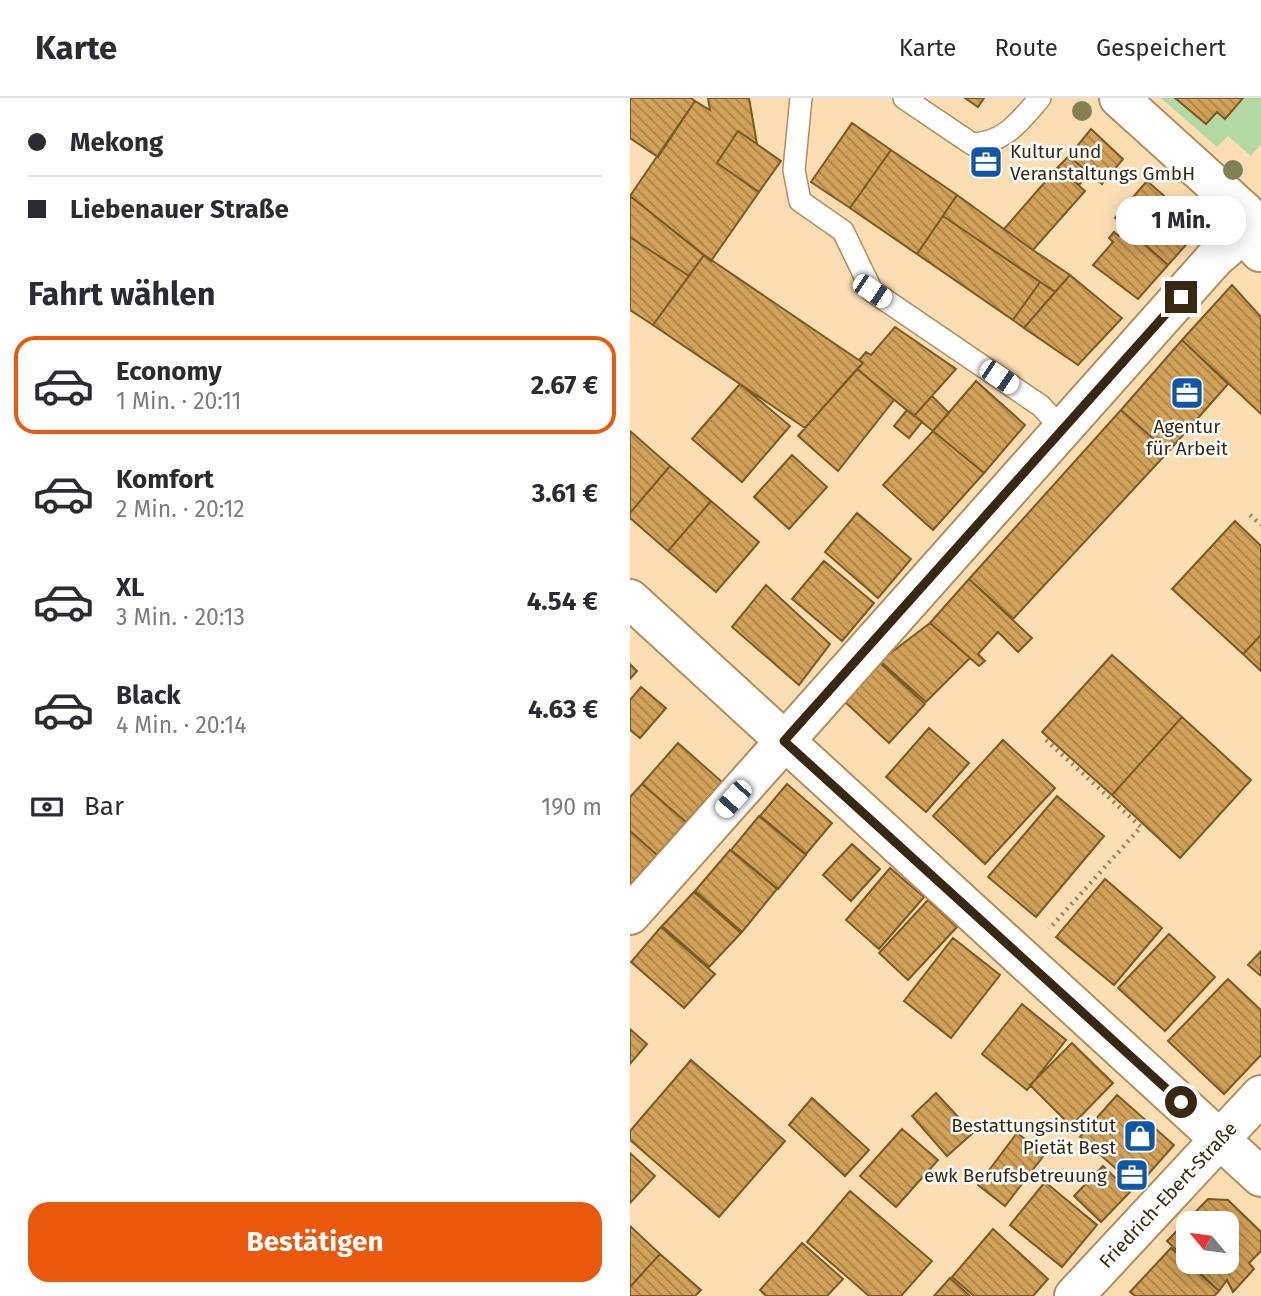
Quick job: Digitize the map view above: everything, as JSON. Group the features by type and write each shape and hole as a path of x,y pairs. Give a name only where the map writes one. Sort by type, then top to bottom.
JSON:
{"street":[{"path":"630,915 1214,259 1253,222 1119,98"},
{"path":"630,599 1261,1177"},
{"name":"Friedrich-Ebert-Straße","path":"1074,1296 1261,1095"}],"lane":[{"path":"801,98 794,170 800,201 843,231 872,291 1041,406 1063,430"},
{"path":"904,98 972,144 998,140 1010,132 1040,98"}],"path":[{"path":"1250,514 1261,525"},
{"path":"1023,958 1141,827 1046,740"}],"green space":[{"path":"1161,98 1175,98 1206,124 1217,112 1226,119 1243,98 1261,98 1261,144 1251,156 1228,136 1217,147"}],"building":[{"path":"630,98 691,98 695,101 658,157 630,138"},
{"path":"708,98 749,98 757,144 738,131 717,163 759,192 711,261 630,196 695,101 710,110"},
{"path":"965,98 984,98 978,107"},
{"path":"1175,98 1243,98 1225,119 1217,112 1206,124"},
{"path":"852,123 891,150 850,208 811,182"},
{"path":"1091,129 1123,159 1102,184 1069,156"},
{"path":"738,131 781,161 759,192 717,163"},
{"path":"891,150 957,195 917,254 850,208"},
{"path":"1069,156 1089,173 1079,185 1058,167"},
{"path":"1058,167 1085,191 1033,250 1004,229"},
{"path":"1147,181 1201,228 1168,265 1115,218"},
{"path":"957,195 1070,275 1055,292 943,216"},
{"path":"630,196 704,255 689,276 630,237"},
{"path":"943,216 1040,282 1013,320 917,254"},
{"path":"1126,228 1168,265 1138,299 1093,265 1113,242 1109,238 1114,232 1119,236"},
{"path":"630,237 689,276 653,325 630,310"},
{"path":"704,255 863,363 805,428 653,325"},
{"path":"1070,275 1122,318 1078,365 1024,328"},
{"path":"1040,282 1055,292 1024,328 1013,320"},
{"path":"1232,285 1261,317 1261,414 1182,340"},
{"path":"895,327 956,369 914,416 857,369 863,363 859,360 866,352 871,355"},
{"path":"1182,340 1228,384 1168,452 1121,410"},
{"path":"857,369 894,400 838,471 798,436"},
{"path":"976,381 1025,425 984,473 933,431"},
{"path":"740,384 790,426 742,482 692,439"},
{"path":"932,396 949,413 933,431 914,416"},
{"path":"907,410 922,422 909,438 894,426"},
{"path":"1121,410 1168,452 1013,619 969,579"},
{"path":"630,431 670,466 630,513"},
{"path":"933,431 984,473 933,530 883,485"},
{"path":"792,455 827,487 789,529 754,497"},
{"path":"670,466 711,501 668,551 630,518 630,513"},
{"path":"711,501 759,542 716,592 668,551"},
{"path":"857,513 911,559 878,598 825,552"},
{"path":"1235,521 1261,546 1261,635 1243,654 1172,589"},
{"path":"824,561 874,603 842,641 792,599"},
{"path":"969,579 1032,638 1018,652 998,632 978,654 985,661 979,666 930,623"},
{"path":"766,585 830,644 799,685 732,627"},
{"path":"930,623 970,658 926,702 880,661"},
{"path":"1261,635 1261,671 1243,654"},
{"path":"1112,655 1182,717 1112,795 1042,732"},
{"path":"879,662 925,704 889,743 843,700"},
{"path":"630,664 637,671 630,679"},
{"path":"641,687 666,708 640,738 630,730 630,700"},
{"path":"1182,717 1251,780 1180,858 1112,795"},
{"path":"929,728 969,763 926,812 886,777"},
{"path":"1003,740 1055,788 985,864 933,816"},
{"path":"678,743 722,782 686,822 642,784"},
{"path":"642,784 686,822 657,855 630,831 630,797"},
{"path":"787,784 832,823 806,854 760,816"},
{"path":"1057,796 1104,836 1036,917 988,877"},
{"path":"759,816 806,855 778,889 731,850"},
{"path":"630,831 657,855 630,885"},
{"path":"852,844 880,869 851,901 823,875"},
{"path":"730,850 777,889 742,932 695,891"},
{"path":"890,868 924,897 879,949 846,920"},
{"path":"1105,879 1162,928 1114,985 1056,937"},
{"path":"694,892 741,933 709,967 662,926"},
{"path":"928,900 957,927 908,980 879,953"},
{"path":"661,927 715,974 684,1008 631,962"},
{"path":"1169,934 1215,977 1165,1031 1118,988"},
{"path":"953,938 1000,975 951,1038 904,1001"},
{"path":"1261,951 1261,976 1248,965"},
{"path":"1228,979 1261,1010 1261,1055 1224,1094 1168,1041"},
{"path":"1022,1004 1066,1040 1027,1090 982,1054"},
{"path":"630,1029 647,1044 630,1064"},
{"path":"1072,1043 1113,1083 1071,1126 1030,1085"},
{"path":"691,1060 785,1141 719,1217 630,1140 630,1131"},
{"path":"936,1093 973,1133 947,1156 912,1116"},
{"path":"1117,1095 1174,1145 1137,1187 1080,1137"},
{"path":"812,1098 869,1150 845,1176 789,1125"},
{"path":"902,1129 938,1160 896,1207 860,1176"},
{"path":"1017,1133 1045,1154 1005,1206 978,1185"},
{"path":"630,1153 655,1176 630,1203"},
{"path":"1103,1166 1130,1192 1101,1222 1074,1196"},
{"path":"1045,1182 1097,1225 1062,1267 1010,1225"},
{"path":"850,1191 932,1261 901,1296 869,1296 807,1242"},
{"path":"1208,1199 1228,1200 1261,1232 1261,1251 1249,1263 1254,1269 1233,1292 1227,1280 1219,1291 1201,1274 1239,1274 1239,1211 1196,1211"},
{"path":"630,1226 660,1254 630,1287"},
{"path":"993,1229 1048,1279 1033,1296 974,1296 952,1277"},
{"path":"1176,1232 1176,1250 1167,1241"},
{"path":"802,1243 843,1279 827,1296 766,1296 760,1290"},
{"path":"1171,1248 1176,1252 1176,1274 1200,1274 1219,1291 1214,1296 1135,1296 1130,1292"},
{"path":"660,1254 701,1290 695,1296 630,1296 630,1287"},
{"path":"950,1278 970,1296 934,1296"}],"place":[{"name":"Kultur und Veranstaltungs GmbH","path":"986,162"},
{"name":"Agentur für Arbeit","path":"1187,393"},
{"name":"Bestattungsinstitut Pietät Best","path":"1140,1136"},
{"name":"ewk Berufsbetreuung","path":"1132,1175"}],"route":[{"path":"1181,297 784,741 1181,1102"}]}
